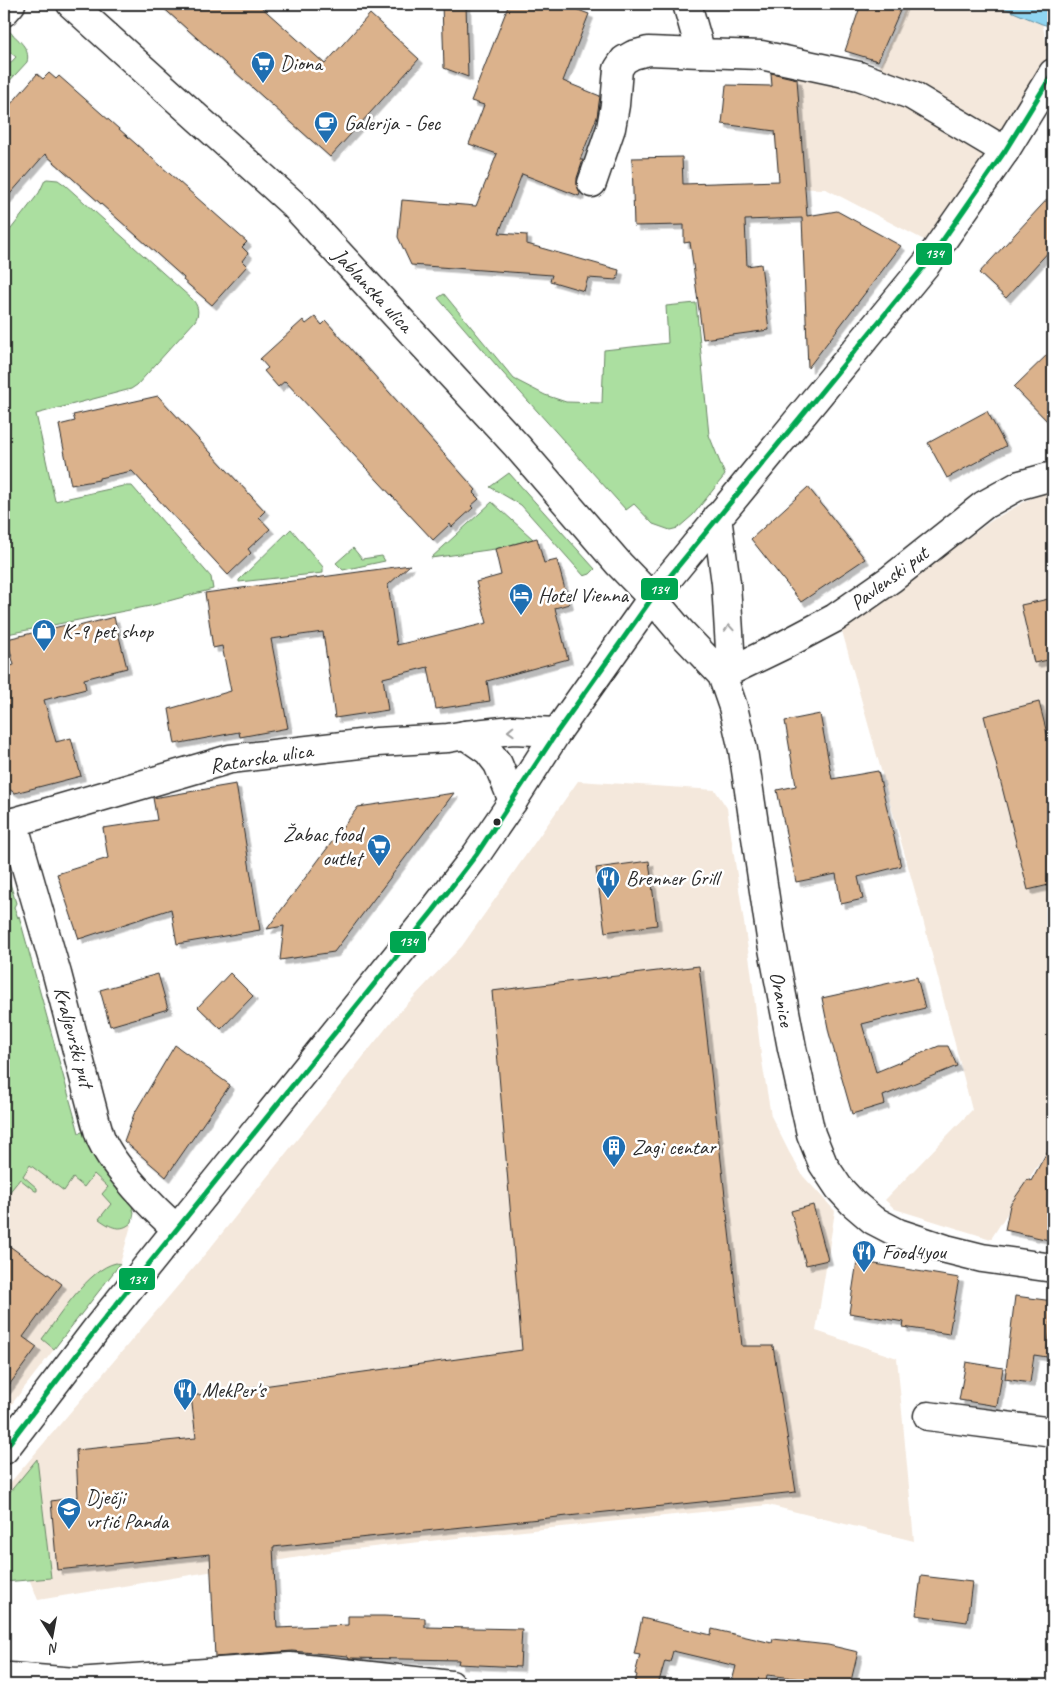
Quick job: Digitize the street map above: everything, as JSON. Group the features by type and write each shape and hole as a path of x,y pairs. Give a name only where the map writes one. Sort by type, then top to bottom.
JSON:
{"street":[{"path":"4,12 11,4"},
{"name":"Jablanska ulica","path":"70,4 292,203 517,446 619,564 652,598"},
{"path":"687,4 702,54"},
{"path":"592,183 611,128 618,69 624,60 633,55 648,51 702,54 761,54 859,76 912,95 1005,151"},
{"path":"4,1450 176,1228 433,911 476,855 557,732 652,598 927,263 1005,151 1053,73"},
{"name":"Pavlenski put","path":"722,676 836,618 891,579 984,505 1020,485 1049,477 1053,478"},
{"path":"717,517 726,583 730,649 722,676"},
{"name":"Oranice","path":"652,598 722,676 738,724 771,938 797,1073 811,1134 823,1164 839,1188 852,1202 873,1220 898,1233 946,1249 982,1258 1050,1264"},
{"name":"Ratarska ulica","path":"8,824 230,759 377,742 448,738 465,734 513,730 557,732"},
{"path":"465,734 488,751 498,764 513,801"},
{"name":"Kraljevrški put","path":"8,824 57,974 102,1141 117,1164 160,1215 176,1228"},
{"path":"928,1416 1053,1432"},
{"path":"9,1676 76,1682 290,1667 452,1685"}],"shaded area":[{"path":"907,4 994,4 1042,24 1046,40 1053,44 1053,49 973,176 926,241 826,189 779,188 769,66 870,88"},
{"path":"1053,492 1053,1141 991,1239 895,1209 885,1200 972,1110 922,916 842,631 991,521 1029,499"},
{"path":"578,781 715,790 727,808 771,1116 803,1176 835,1211 816,1331 897,1358 914,1541 768,1505 336,1551 38,1600 4,1519 4,1490 211,1247 395,1017 462,946"},
{"path":"79,1134 132,1207 134,1213 132,1222 120,1264 4,1414 4,1184 26,1156"}],"green space":[{"path":"8,30 25,48 28,57 27,62 4,87 4,70 16,57 4,47 4,34"},
{"path":"47,179 58,180 65,185 192,299 197,306 198,312 195,321 137,385 131,389 36,414 55,501 123,486 132,486 211,577 213,589 150,606 7,634 4,621 4,238 39,193"},
{"path":"444,294 514,379 545,395 566,402 602,403 604,350 668,343 666,306 696,303 709,435 725,475 693,515 678,528 670,530 653,524 634,504 626,510 438,298"},
{"path":"509,473 595,569 590,574 584,576 521,505 490,487"},
{"path":"492,502 533,539 495,549 431,558"},
{"path":"291,529 323,567 323,573 239,582 239,580"},
{"path":"353,548 362,559 382,556 385,561 343,570 336,563"},
{"path":"4,864 16,903 14,907 18,918 19,916 79,1133 85,1131 131,1202 134,1213 132,1222 124,1227 116,1228 99,1219 111,1204 102,1194 108,1187 94,1174 84,1187 73,1178 64,1191 30,1165 23,1176 37,1188 37,1191 20,1179 4,1199"},
{"path":"116,1263 120,1264 54,1349 42,1339 85,1284 105,1267"},
{"path":"37,1459 51,1578 4,1582 4,1499"}],"water":[{"path":"994,4 1053,4 1053,27 1042,24"}],"building":[{"path":"159,4 258,4 325,64 370,14 419,59 330,157"},
{"path":"442,4 466,4 468,77 444,68"},
{"path":"509,4 562,4 589,14 563,81 600,96 597,117 580,160 583,160 577,178 579,196 522,174 499,233 527,235 527,244 619,270 617,280 588,278 584,291 550,281 552,275 411,265 398,237 402,200 476,206 497,154 469,144 484,105 471,101"},
{"path":"861,4 903,4 878,61 845,51"},
{"path":"49,73 56,79 59,76 247,242 242,247 248,253 242,261 247,266 212,305 45,154 4,201 4,112 37,74 43,79"},
{"path":"771,73 797,79 807,216 837,211 901,246 808,368 802,218 745,220 747,266 761,264 769,330 703,339 690,242 684,243 684,225 634,226 632,158 682,157 683,184 779,181 775,131 722,124 726,85 772,86"},
{"path":"1053,193 1053,247 1006,298 979,273"},
{"path":"315,317 322,325 326,321 476,490 473,493 479,499 471,506 473,508 452,527 450,524 433,540 285,381 278,387 264,371 268,368 260,359 303,320 306,324"},
{"path":"1053,349 1053,427 1014,387"},
{"path":"158,396 265,511 259,517 270,529 248,549 251,553 228,575 132,471 71,485 59,425 75,421 73,415"},
{"path":"987,411 1006,446 947,478 928,443"},
{"path":"808,487 865,559 801,602 751,539"},
{"path":"537,538 544,563 557,560 569,604 555,608 568,659 487,681 490,701 436,709 428,667 383,678 388,710 335,718 323,632 271,639 288,728 240,737 239,732 175,744 169,709 231,691 222,646 213,648 205,593 410,565 388,585 397,645 487,623 476,582 501,575 495,549"},
{"path":"1053,598 1053,659 1034,663 1021,605"},
{"path":"114,617 127,668 84,679 86,689 44,700 56,742 71,738 81,776 15,793 4,786 4,668 14,665 7,639 70,624 71,628"},
{"path":"1039,702 1053,757 1053,884 1028,890 984,716"},
{"path":"820,714 832,779 878,771 901,866 858,877 863,899 841,904 836,874 796,882 777,790 796,786 785,721"},
{"path":"236,784 260,930 177,944 171,909 79,939 57,874 108,858 103,828 157,820 153,798"},
{"path":"454,793 334,952 280,960 284,926 267,929 358,807"},
{"path":"649,861 657,925 605,932 596,868"},
{"name":"Zagi centar","path":"699,966 742,1346 773,1346 796,1492 273,1547 277,1628 348,1625 348,1616 384,1616 425,1618 425,1627 522,1629 520,1667 458,1664 459,1660 349,1658 348,1656 292,1651 215,1657 210,1554 57,1570 51,1501 78,1497 76,1450 196,1438 191,1396 522,1350 492,991"},
{"path":"230,973 253,996 221,1029 198,1007"},
{"path":"158,974 168,1009 110,1026 100,990"},
{"path":"917,977 925,1008 862,1024 876,1072 939,1046 948,1046 957,1066 883,1096 885,1104 852,1114 829,1033 822,998"},
{"path":"175,1045 230,1085 166,1177 124,1141 134,1114"},
{"path":"1053,1141 1053,1241 1005,1230 1010,1205 1028,1179 1031,1181"},
{"path":"813,1205 828,1260 806,1265 791,1211"},
{"path":"4,1242 62,1284 23,1337 37,1347 4,1392"},
{"path":"857,1261 959,1278 949,1334 903,1327 904,1322 849,1313"},
{"path":"1015,1296 1053,1301 1047,1357 1034,1355 1030,1383 1005,1379"},
{"path":"966,1362 1003,1368 997,1406 959,1400"},
{"path":"921,1576 972,1582 967,1622 916,1615"},
{"path":"642,1618 711,1635 712,1629 772,1643 773,1639 828,1645 858,1652 850,1685 812,1685 813,1680 767,1675 765,1685 731,1685 736,1666 673,1651 670,1662 665,1661 658,1685 634,1685 640,1655 634,1654"}],"transit line":[{"name":"134","path":"4,1450 98,1327 476,855 557,732 652,598 927,263 1005,151 1053,73"}],"place":[{"name":"Diona","path":"263,84"},
{"name":"Galerija - Gec","path":"326,144"},
{"name":"Hotel Vienna","path":"521,616"},
{"name":"K-9 pet shop","path":"44,652"},
{"name":"Žabac food outlet","path":"379,867"},
{"name":"Brenner Grill","path":"608,899"},
{"name":"Zagi centar","path":"614,1168"},
{"name":"Food4you","path":"864,1273"},
{"name":"MekPer's","path":"185,1411"},
{"name":"Dječji vrtić Panda","path":"69,1530"}]}
